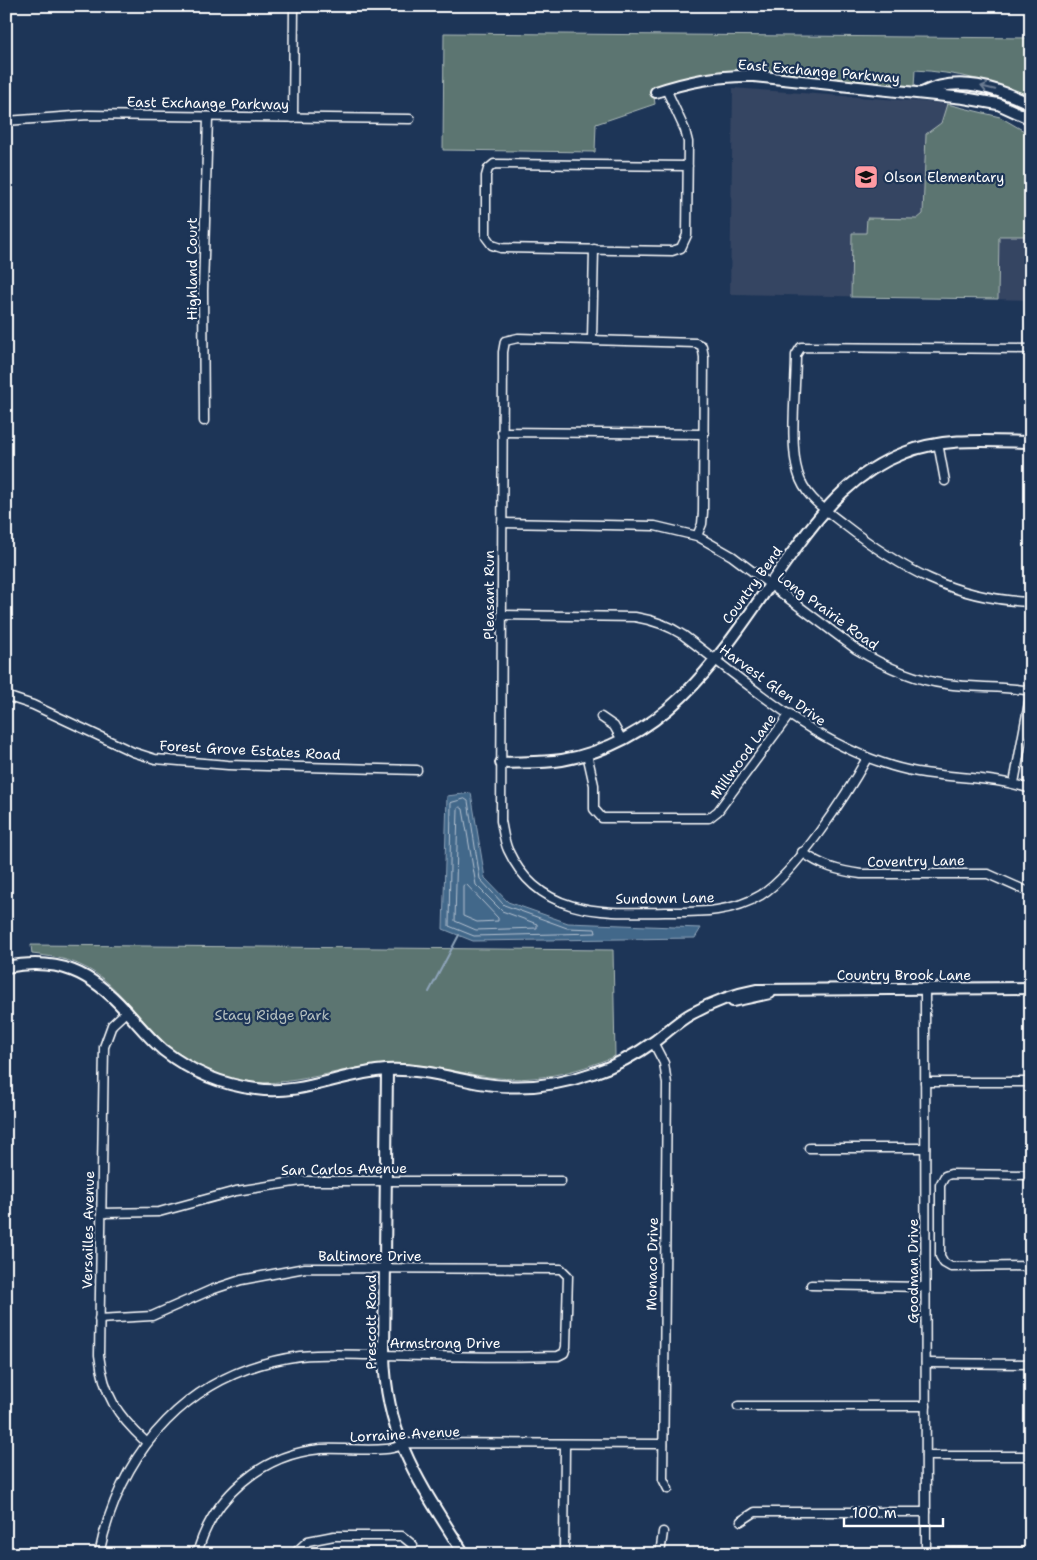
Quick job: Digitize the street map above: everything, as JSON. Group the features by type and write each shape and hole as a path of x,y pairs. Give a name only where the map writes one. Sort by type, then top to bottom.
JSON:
{"street":[{"path":"293,118 294,6"},
{"name":"East Exchange Parkway","path":"661,90 701,80 740,76 921,93 998,104 1031,119"},
{"name":"East Exchange Parkway","path":"921,93 935,86 963,84 992,89 1031,104"},
{"path":"661,90 685,130 688,142 688,166 687,235 681,248 672,250 501,248 490,242 486,232 486,176 490,167 498,163 688,166"},
{"name":"East Exchange Parkway","path":"6,121 88,115 410,119"},
{"name":"Highland Court","path":"204,421 203,291 208,117"},
{"path":"594,250 592,339 696,343 702,346 704,357 703,512 702,524 697,536"},
{"name":"Pleasant Run","path":"508,849 501,821 503,345 505,341 518,338 592,339"},
{"path":"1031,349 807,346 798,349 796,355 796,463 805,489 824,509 899,564 926,578 958,591 991,599 1031,602"},
{"path":"502,432 704,434"},
{"name":"Country Bend","path":"501,763 548,762 587,754 622,740 646,727 668,711 693,687 824,509 859,476 903,453 938,443 949,441 1031,442"},
{"path":"938,443 945,481"},
{"name":"Long Prairie Road","path":"502,523 656,526 697,536 725,552 856,649 906,675 945,684 1010,688 1031,692"},
{"name":"Harvest Glen Drive","path":"502,615 635,617 651,619 676,630 820,735 867,758 918,773 1014,783 1031,789"},
{"path":"1014,783 1031,692"},
{"name":"Forest Grove Estates Road","path":"6,696 34,705 133,752 155,759 228,765 417,770"},
{"name":"Millwood Lane","path":"587,754 594,785 594,809 599,816 611,820 703,819 714,815 790,714"},
{"path":"601,717 614,726 622,740"},
{"name":"Sundown Lane","path":"508,849 519,869 534,886 554,900 578,909 621,912 703,912 732,908 772,888 802,852 854,781 867,758"},
{"name":"Coventry Lane","path":"802,852 821,864 843,872 861,874 988,874 1031,893"},
{"name":"Country Brook Lane","path":"6,966 42,963 68,968 102,986 150,1038 177,1060 208,1077 259,1090 293,1089 387,1070 438,1074 502,1086 548,1084 595,1072 618,1062 653,1042 690,1015 714,1004 757,997 777,990 1031,988"},
{"name":"Goodman Drive","path":"925,989 926,1553"},
{"name":"Versailles Avenue","path":"127,1011 112,1025 104,1047 99,1355 104,1386 110,1400 123,1419 146,1442"},
{"name":"Monaco Drive","path":"653,1042 664,1063 666,1084 663,1479 668,1488"},
{"name":"Prescott Road","path":"387,1070 384,1355 388,1402 400,1445 411,1469 464,1554"},
{"path":"925,1082 1031,1082"},
{"path":"809,1148 925,1148"},
{"path":"1031,1175 951,1174 943,1178 940,1185 940,1256 944,1263 951,1267 1031,1266"},
{"name":"San Carlos Avenue","path":"101,1213 159,1212 236,1190 279,1183 323,1180 561,1181"},
{"name":"Baltimore Drive","path":"99,1319 152,1316 211,1290 265,1274 305,1268 563,1270 568,1278 566,1346 562,1354"},
{"path":"810,1285 926,1287"},
{"name":"Armstrong Drive","path":"99,1554 116,1496 146,1442 161,1425 196,1396 229,1377 257,1366 302,1356 558,1356 562,1354"},
{"path":"926,1363 1031,1364"},
{"path":"738,1406 926,1406"},
{"name":"Lorraine Avenue","path":"197,1554 203,1536 219,1506 242,1482 271,1463 295,1454 320,1450 387,1449 408,1443 663,1444"},
{"path":"564,1554 565,1444"},
{"path":"926,1456 1031,1456"},
{"path":"741,1520 755,1512 926,1512"},
{"path":"660,1554 663,1532"},
{"path":"294,1554 308,1541 334,1536 402,1536 413,1545"},
{"path":"926,1553 1031,1552"}],"shaded area":[{"name":"Olson Elementary","path":"733,88 941,103 1000,117 999,236 1031,236 1031,300 730,294"}],"green space":[{"path":"444,33 1031,38 1031,96 974,78 930,71 915,70 914,87 763,70 712,75 653,89 655,104 596,124 595,152 443,150"},
{"path":"947,104 1000,117 1031,135 1031,236 999,236 998,299 851,297 852,233 866,233 867,218 917,219 923,214 926,134 941,123"},
{"name":"Stacy Ridge Park","path":"31,945 613,950 615,1056 569,1072 522,1079 505,1079 433,1067 400,1064 358,1068 274,1082 232,1079 205,1069 174,1051 160,1039 123,997 96,974 68,961 32,954"}],"water":[{"path":"471,793 485,878 508,902 568,923 701,928 695,938 473,941 443,929 447,796"}],"waterway":[{"path":"429,992 459,935"}],"place":[{"name":"Olson Elementary","path":"866,177"}]}
